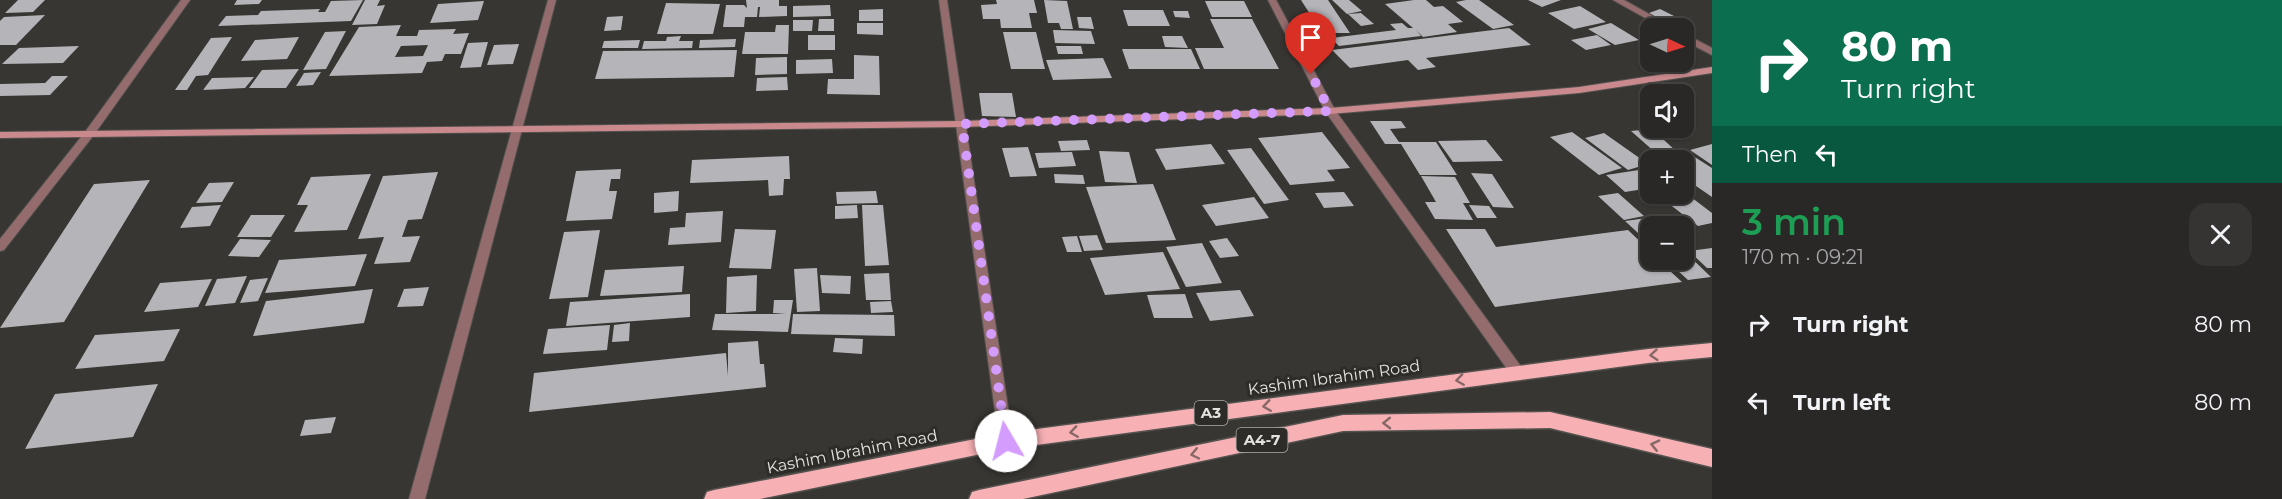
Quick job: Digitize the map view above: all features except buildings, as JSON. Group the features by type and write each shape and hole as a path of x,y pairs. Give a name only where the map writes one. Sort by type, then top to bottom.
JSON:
{"highway":[{"name":"Kashim Ibrahim Road","path":"714,499 1006,441 1516,372 1712,350"},
{"path":"1686,353 1712,358"},
{"name":"A4-7","path":"979,499 1343,423 1550,420 1712,458"}],"main road":[{"path":"0,135 962,124 1330,111 1579,90 1712,70"}],"street":[{"path":"0,247 88,134 186,0"},
{"path":"417,499 552,0"},
{"path":"943,0 1006,441"},
{"path":"1272,0 1330,111 1516,372"},
{"path":"1617,0 1650,18"},
{"path":"1694,42 1712,52"}],"route":[{"path":"1006,441 962,124 1330,111 1311,74"}]}
